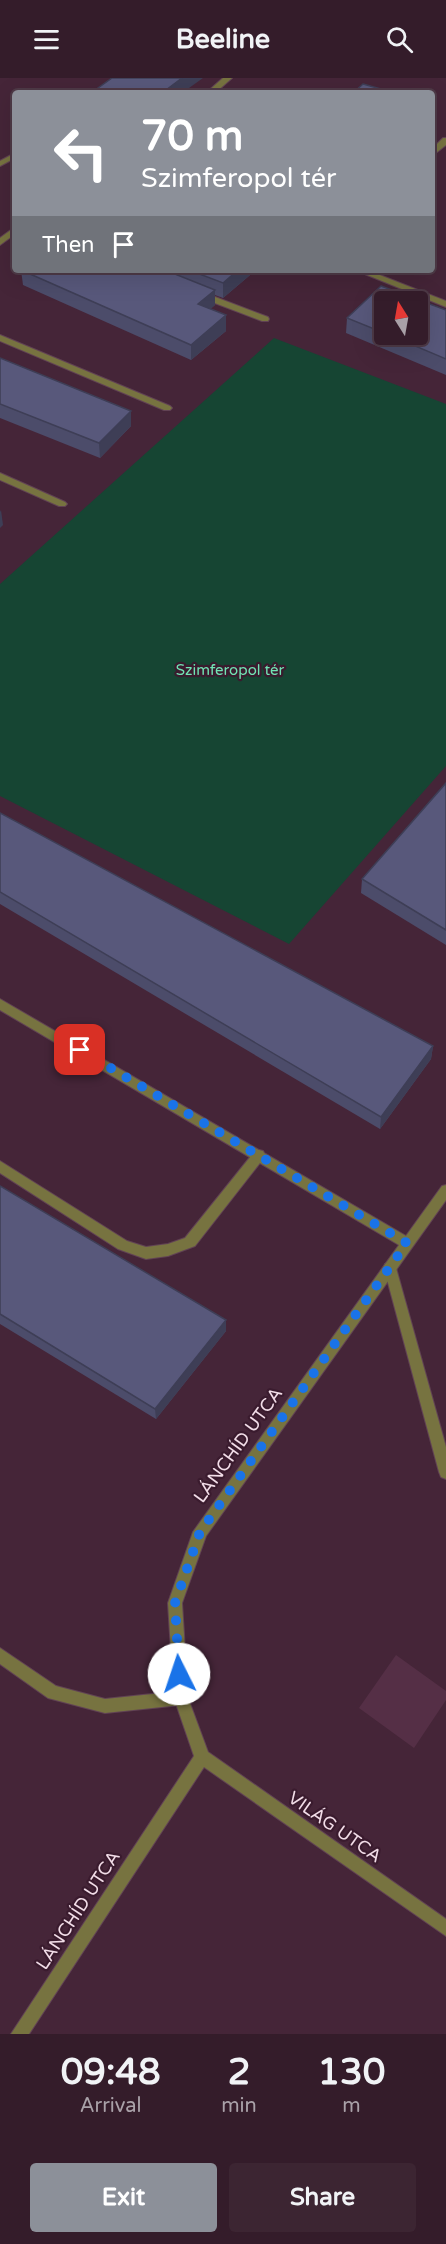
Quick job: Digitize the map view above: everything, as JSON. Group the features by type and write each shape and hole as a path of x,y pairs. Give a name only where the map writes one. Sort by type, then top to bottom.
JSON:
{"street":[{"path":"214,90 228,78"},
{"path":"435,151 446,140"},
{"path":"0,242 12,232"},
{"path":"367,273 446,304"},
{"path":"190,291 264,320"},
{"path":"0,338 167,408"},
{"path":"0,476 62,504"},
{"path":"0,1004 407,1243"},
{"path":"0,1166 123,1245 146,1253 168,1250 190,1242 259,1155"},
{"name":"LÁNCHÍD UTCA","path":"19,2034 202,1757 181,1698 175,1603 200,1532 446,1190"},
{"path":"390,1268 446,1472"},
{"path":"0,1655 53,1693 105,1706 181,1698"},
{"name":"VILÁG UTCA","path":"202,1757 446,1928"}],"shaded area":[{"path":"396,1655 446,1691 446,1700 414,1748 359,1708"}],"green space":[{"name":"Szimferopol tér","path":"274,338 446,404 446,766 289,944 0,796 0,584"}],"building":[{"path":"112,78 182,78 166,90 95,90"},
{"path":"363,84 384,90 356,90"},
{"path":"28,273 172,273 215,290 198,304 226,315 191,345"},
{"path":"197,273 235,273 223,283"},
{"path":"381,286 395,291 376,291"},
{"path":"374,293 374,329 347,318"},
{"path":"428,303 446,310 446,359 413,345 428,345"},
{"path":"0,358 131,411 99,443 0,404"},
{"path":"446,783 446,930 362,879"},
{"path":"0,813 433,1046 381,1117 0,892"},
{"path":"0,1186 226,1320 155,1409 0,1314"}],"route":[{"path":"80,1050 407,1243 200,1532 175,1603 179,1674"}]}
